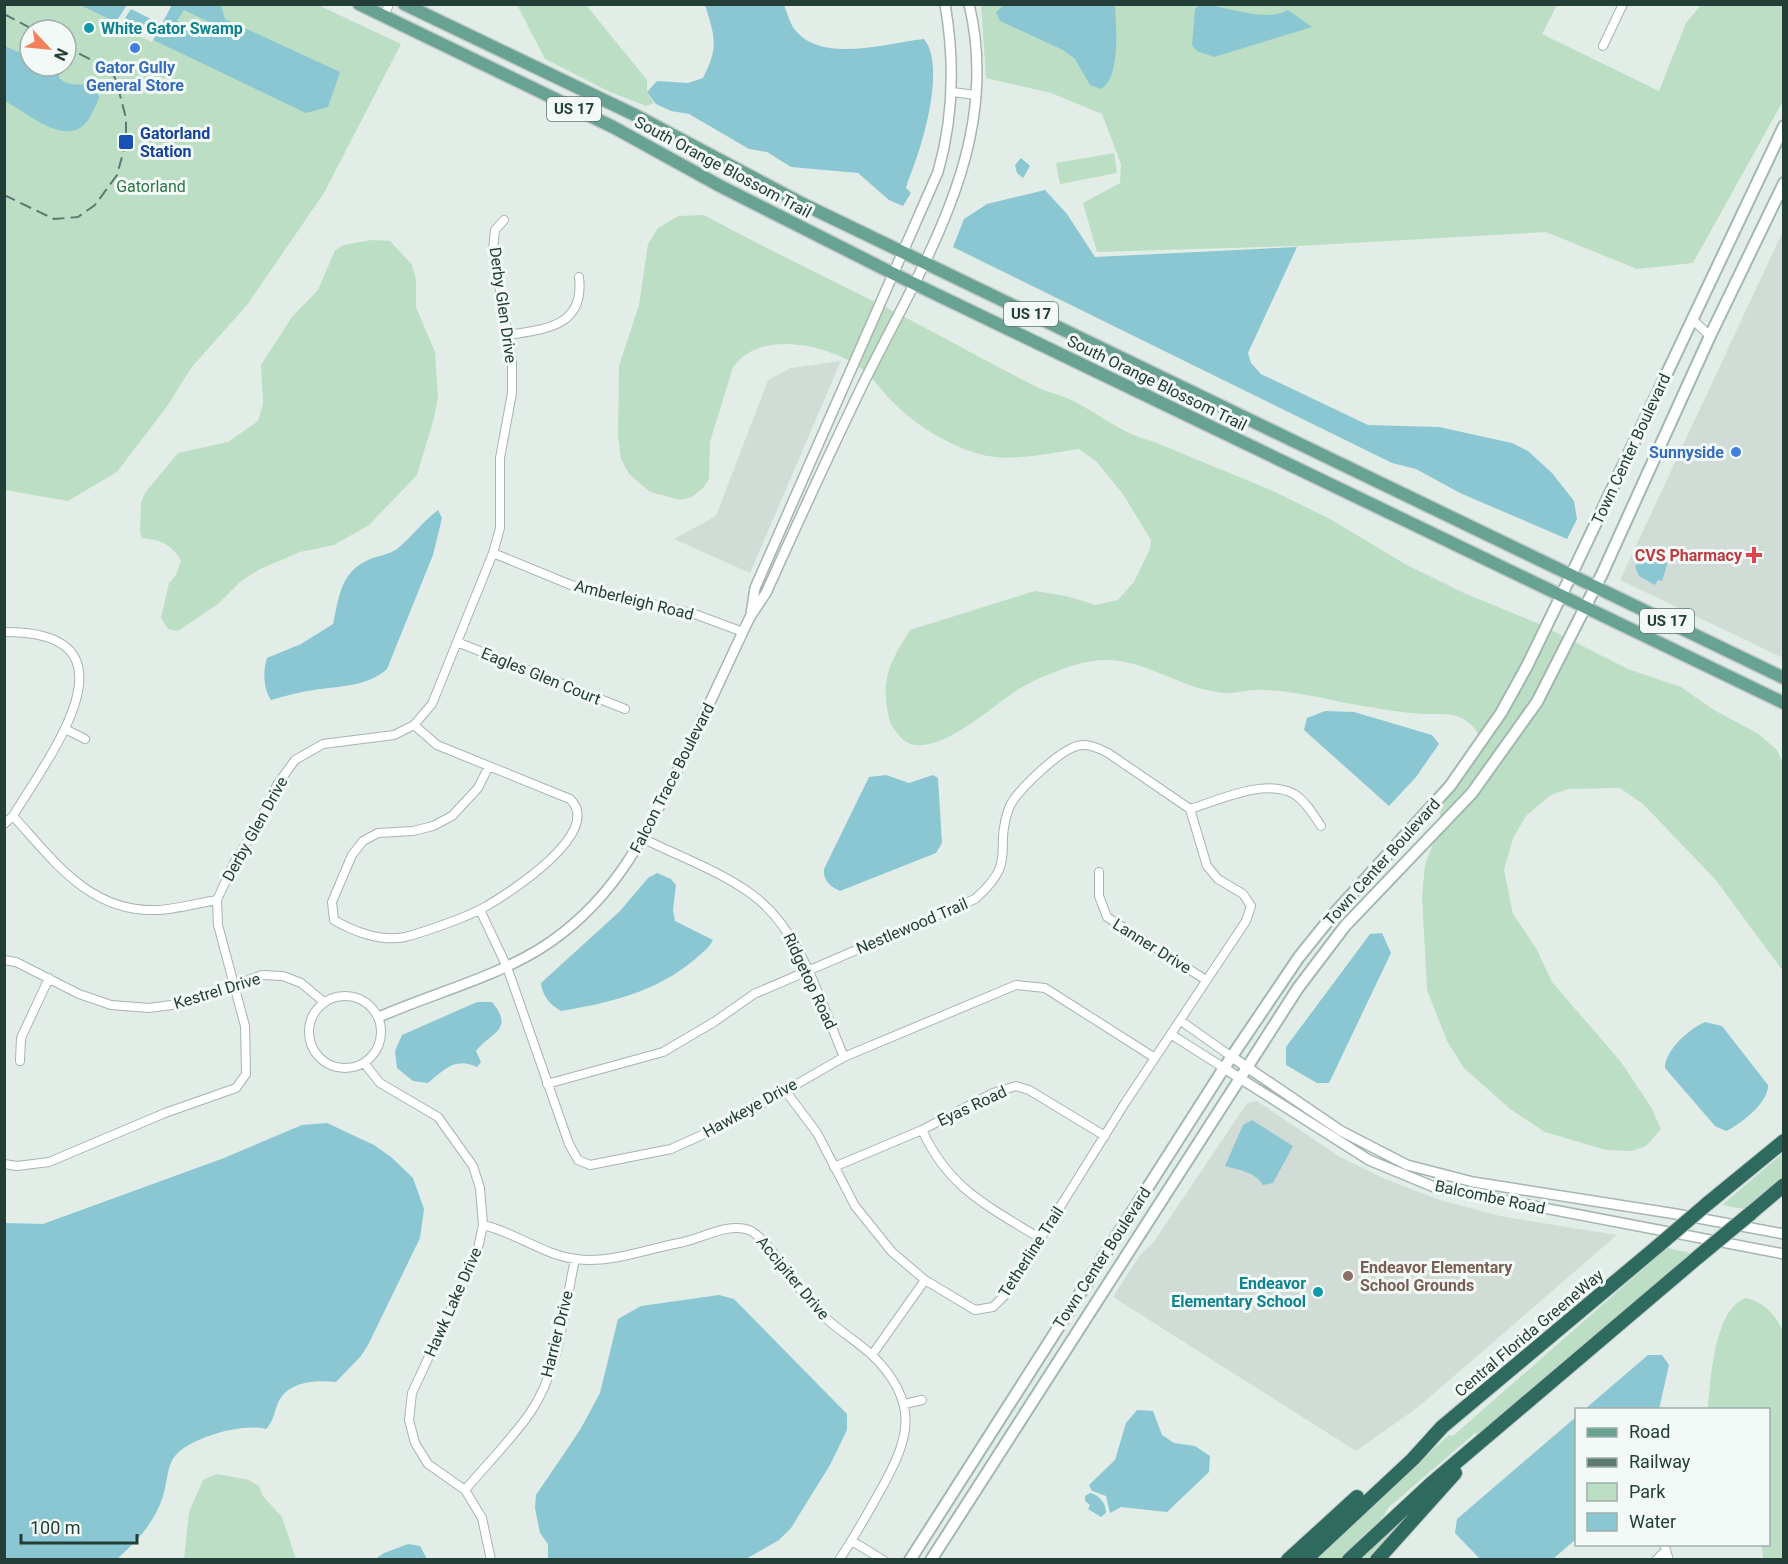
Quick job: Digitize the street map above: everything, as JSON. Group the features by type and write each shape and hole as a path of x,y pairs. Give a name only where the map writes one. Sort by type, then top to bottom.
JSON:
{"highway":[{"name":"Central Florida GreeneWay","path":"1305,1560 1413,1459 1442,1427 1784,1142"},
{"path":"1349,1560 1425,1489 1784,1185"},
{"path":"1377,1560 1506,1420"},
{"path":"1288,1560 1321,1528 1442,1427"}],"main road":[{"name":"South Orange Blossom Trail","path":"359,4 613,128 730,192 892,273 1784,703"},
{"name":"South Orange Blossom Trail","path":"404,4 637,116 801,203 1784,678"},
{"name":"Town Center Boulevard","path":"909,1560 1224,1068 1299,957 1325,924 1425,816 1472,757 1527,666 1572,575 1784,126"},
{"name":"Town Center Boulevard","path":"931,1560 1298,988 1345,926 1472,793 1505,750 1537,702 1596,587 1710,336 1784,183"}],"street":[{"path":"384,16 389,4"},
{"name":"Falcon Trace Boulevard","path":"750,617 754,588 938,172 945,146 952,92 951,39 945,4"},
{"name":"Falcon Trace Boulevard","path":"379,1017 507,967 540,949 577,921 615,882 644,839 750,617 766,593 843,425 924,262 960,180 969,150 976,95 975,50 969,4"},
{"path":"1603,46 1623,4"},
{"path":"952,92 976,95"},
{"name":"Derby Glen Drive","path":"4,1164 16,1166 49,1162 165,1113 236,1088 246,1074 245,1026 218,925 217,900 234,863 259,823 277,785 295,760 323,744 394,735 414,725 432,704 493,554 500,528 500,458 512,393 512,362 493,249 495,230 504,220"},
{"path":"508,335 550,328 568,317 581,291 579,277"},
{"path":"1690,323 1710,336"},
{"name":"Amberleigh Road","path":"493,554 581,588 693,610 743,632"},
{"path":"4,632 54,639 69,649 81,669 79,698 65,729 13,816 4,824"},
{"name":"Eagles Glen Court","path":"457,642 625,709"},
{"path":"414,725 437,745 489,766 570,799 578,806 580,816 577,827 541,868 513,890 480,910 404,937 387,938 370,935 341,924 334,920 331,912 332,902 352,855 363,841 378,833 413,831 433,826 452,816 478,788 489,766"},
{"path":"65,729 85,739"},
{"name":"Nestlewood Trail","path":"547,1083 663,1052 714,1022 754,994 975,899 994,883 1002,868 1004,825 1010,806 1018,794 1059,756 1077,746 1094,746 1108,753 1190,809"},
{"path":"1233,1057 1181,1021 1246,921 1251,906 1243,894 1218,879 1207,866 1190,809 1245,792 1272,789 1294,795 1311,811 1321,826"},
{"path":"13,816 76,884 96,897 120,906 141,910 160,910 217,900"},
{"name":"Ridgetop Road","path":"644,839 750,893 784,925 807,971 844,1057"},
{"name":"Lanner Drive","path":"1099,872 1099,896 1107,917 1206,980"},
{"name":"Hawkeye Drive","path":"480,910 507,967 569,1143 578,1160 590,1165 671,1149 731,1122 784,1089 844,1057 1016,986 1046,988 1155,1058"},
{"name":"Kestrel Drive","path":"4,960 16,962 79,994 111,1005 149,1008 186,1003 262,975 283,976 302,983 324,1002"},
{"path":"20,1060 21,1038 49,978"},
{"path":"336,996 360,999 379,1017 381,1040 372,1056 364,1063 346,1068 333,1066 320,1058 310,1042 310,1029 314,1015 324,1002 336,996"},
{"name":"Tetherline Trail","path":"784,1089 818,1133 855,1206 892,1252 925,1280 975,1310 993,1307 1005,1295 1155,1058 1181,1021"},
{"path":"1172,1035 1224,1068"},
{"name":"Balcombe Road","path":"1233,1057 1341,1131 1375,1150 1438,1175 1784,1234"},
{"name":"Hawk Lake Drive","path":"364,1063 380,1083 438,1117 460,1144 473,1166 480,1188 483,1225 477,1253 412,1393 409,1420 415,1443 428,1464 465,1490 482,1518 490,1560"},
{"name":"Balcombe Road","path":"1224,1068 1369,1160 1434,1187 1784,1254"},
{"name":"Eyas Road","path":"834,1167 922,1130 993,1093 1016,1086 1029,1090 1105,1136"},
{"path":"922,1130 934,1156 949,1175 973,1196 1041,1239"},
{"name":"Accipiter Drive","path":"483,1225 506,1230 544,1249 574,1259 593,1260 699,1239 732,1227 748,1230 762,1237 789,1278 814,1308 872,1355 892,1380 904,1404 906,1431 900,1454 839,1560"},
{"name":"Harrier Drive","path":"465,1490 530,1413 544,1386 553,1363 574,1259"},
{"path":"872,1355 925,1280"},
{"path":"904,1404 922,1400"},
{"path":"852,1540 883,1560"},
{"path":"1656,1560 1665,1547"},
{"path":"1665,1547 1669,1560"}],"shaded area":[{"path":"1783,231 1783,658 1620,580"},
{"path":"841,361 750,573 674,539 716,516 768,380 791,368"},
{"name":"Endeavor Elementary School Grounds","path":"1257,1101 1340,1157 1385,1179 1440,1200 1500,1216 1617,1235 1417,1408 1356,1451 1113,1297 1140,1255 1153,1243 1247,1103"}],"green space":[{"name":"Gatorland","path":"4,5 318,5 401,44 324,193 247,305 191,368 168,405 117,472 68,501 5,490"},
{"path":"517,5 586,5 647,80 647,92 654,103 646,106 610,92 545,59"},
{"path":"981,5 1557,5 1542,34 1659,91 1686,23 1701,5 1783,5 1783,101 1693,263 1637,269 1546,232 1299,246 1097,252 1083,203 1120,183 1121,164 1102,114 1051,93 986,78"},
{"path":"1114,153 1117,173 1060,184 1056,163"},
{"path":"704,215 1037,387 1078,403 1119,428 1273,491 1330,519 1405,564 1464,593 1537,623 1628,669 1681,687 1714,710 1757,733 1777,750 1783,763 1783,971 1715,879 1643,804 1620,788 1568,789 1551,795 1526,816 1513,838 1504,870 1513,914 1536,948 1552,982 1621,1062 1651,1107 1661,1129 1646,1146 1632,1151 1606,1150 1545,1132 1510,1109 1464,1068 1447,1041 1427,990 1422,897 1425,865 1439,828 1441,805 1476,748 1480,736 1465,720 1450,715 1399,712 1288,692 1259,690 1223,693 1189,685 1127,662 1110,660 1077,664 1031,682 943,740 925,745 910,744 898,734 889,718 886,704 886,681 892,662 910,630 1035,591 1066,596 1096,605 1118,600 1134,582 1150,549 1151,540 1123,494 1096,461 1079,449 1003,458 968,451 935,435 905,414 855,364 826,351 792,344 759,348 745,355 733,367 710,442 709,479 704,487 692,497 681,500 650,492 629,474 621,459 618,436 619,366 639,305 648,244 658,228 678,216"},
{"path":"371,240 390,241 412,265 416,280 416,307 435,352 438,396 417,475 369,525 334,545 300,552 260,569 240,582 218,604 178,631 168,629 161,618 169,583 176,575 181,560 165,544 142,538 140,532 141,503 145,493 178,453 228,442 258,421 263,404 261,365 292,317 318,290 335,250 344,245"},
{"path":"1783,1153 1783,1176 1744,1209 1722,1205"},
{"path":"1667,1248 1691,1253 1479,1435 1475,1433 1389,1507 1378,1524 1341,1559 1312,1560 1449,1435 1453,1436"},
{"path":"1746,1298 1758,1303 1769,1310 1783,1332 1783,1559 1763,1559 1762,1546 1770,1546 1770,1408 1708,1407 1716,1346 1727,1316 1735,1305"},
{"path":"217,1474 249,1480 259,1486 262,1495 282,1517 296,1559 184,1559 189,1512 203,1480"},
{"path":"1395,1526 1398,1529 1368,1559 1361,1560"}],"water":[{"path":"1005,4 1115,5 1116,50 1112,74 1107,83 1101,89 1090,85 1075,59 1063,50 1000,21 996,12"},
{"path":"80,5 221,5 225,19 340,72 328,107 306,113","holes":["184,10 211,23 208,35 177,21"]},
{"path":"705,5 784,5 795,30 807,40 838,49 874,47 924,39 930,52 933,69 930,109 906,188 911,193 903,206 889,200 858,173 791,167 767,152 749,149 689,114 671,111 656,104 647,92 657,81 688,83 703,78 711,58 714,42"},
{"path":"1199,5 1267,15 1288,10 1312,27 1214,57 1197,51 1192,45 1195,9"},
{"path":"4,46 18,52 18,78 59,78 76,85 87,83 99,96 90,117 82,127 72,131 49,127 5,101"},
{"path":"1021,158 1030,166 1023,178 1017,173 1015,165"},
{"path":"1045,190 1067,214 1095,257 1297,247 1248,353 1251,363 1261,374 1368,425 1439,427 1512,443 1528,451 1552,473 1574,501 1577,519 1567,539 1460,493 1416,469 1392,463 953,247 964,219 987,204"},
{"path":"438,510 442,518 433,555 387,669 362,682 271,700 264,679 267,658 301,644 333,624 342,588 357,566 397,549"},
{"path":"1647,547 1665,555 1667,565 1662,581 1658,580 1655,585 1639,576 1635,567"},
{"path":"1325,711 1354,712 1432,735 1439,744 1416,777 1389,806 1304,730 1307,718"},
{"path":"886,775 909,783 933,775 938,778 942,843 936,853 840,891 828,883 824,869 869,777"},
{"path":"657,873 671,879 676,885 673,910 675,921 713,940 709,946 679,971 648,988 597,1004 561,1011 557,1009 545,996 541,983 620,911 648,878"},
{"path":"1382,933 1391,953 1329,1083 1317,1083 1286,1065 1286,1047 1370,934"},
{"path":"477,1002 492,1002 499,1011 501,1025 476,1051 481,1062 477,1067 462,1063 456,1064 445,1069 428,1083 413,1081 397,1068 395,1051 402,1035"},
{"path":"1705,1022 1722,1026 1768,1085 1767,1092 1759,1105 1746,1118 1726,1131 1715,1126 1665,1068 1673,1047"},
{"path":"1252,1120 1293,1146 1273,1183 1263,1185 1251,1174 1225,1166 1243,1125"},
{"path":"327,1123 374,1145 391,1157 413,1178 424,1209 420,1238 361,1356 336,1382 305,1383 291,1388 280,1399 266,1429 244,1428 218,1433 183,1449 170,1464 160,1505 150,1523 117,1559 5,1559 5,1223 43,1224 224,1158 302,1125"},
{"path":"719,1295 734,1299 847,1414 847,1430 830,1465 791,1528 779,1540 746,1559 548,1559 548,1544 540,1533 535,1508 536,1495 580,1430 600,1393 618,1319 641,1306"},
{"path":"1648,1355 1662,1355 1669,1365 1659,1408 1586,1408"},
{"path":"1137,1410 1153,1411 1162,1435 1174,1443 1195,1446 1210,1456 1209,1472 1167,1512 1121,1507 1110,1513 1106,1496 1092,1491 1089,1485 1115,1460 1126,1423"},
{"path":"1575,1418 1575,1540 1553,1559 1480,1559 1455,1533 1457,1519"},
{"path":"1090,1493 1104,1503 1106,1513 1101,1517 1088,1509 1090,1505 1085,1501 1085,1496"},
{"path":"408,1544 420,1546 427,1559 375,1559 384,1553"}],"pier":[{"path":"127,5 172,5 152,42 122,28 123,25 116,22","holes":["131,9 157,22 150,38 146,30 142,34 137,32 140,22 135,30 131,28 131,21 125,18"]}],"railway":[{"path":"4,14 18,21"},
{"path":"4,195 54,219 78,217 95,205 117,175 126,142 126,118 116,80 111,70 78,53"}],"place":[{"name":"White Gator Swamp","path":"89,28"},
{"name":"Gator Gully General Store","path":"135,48"},
{"name":"Gatorland Station","path":"126,142"},
{"name":"Sunnyside","path":"1736,452"},
{"name":"CVS Pharmacy","path":"1754,555"},
{"name":"Endeavor Elementary School Grounds","path":"1348,1276"},
{"name":"Endeavor Elementary School","path":"1318,1292"}]}
